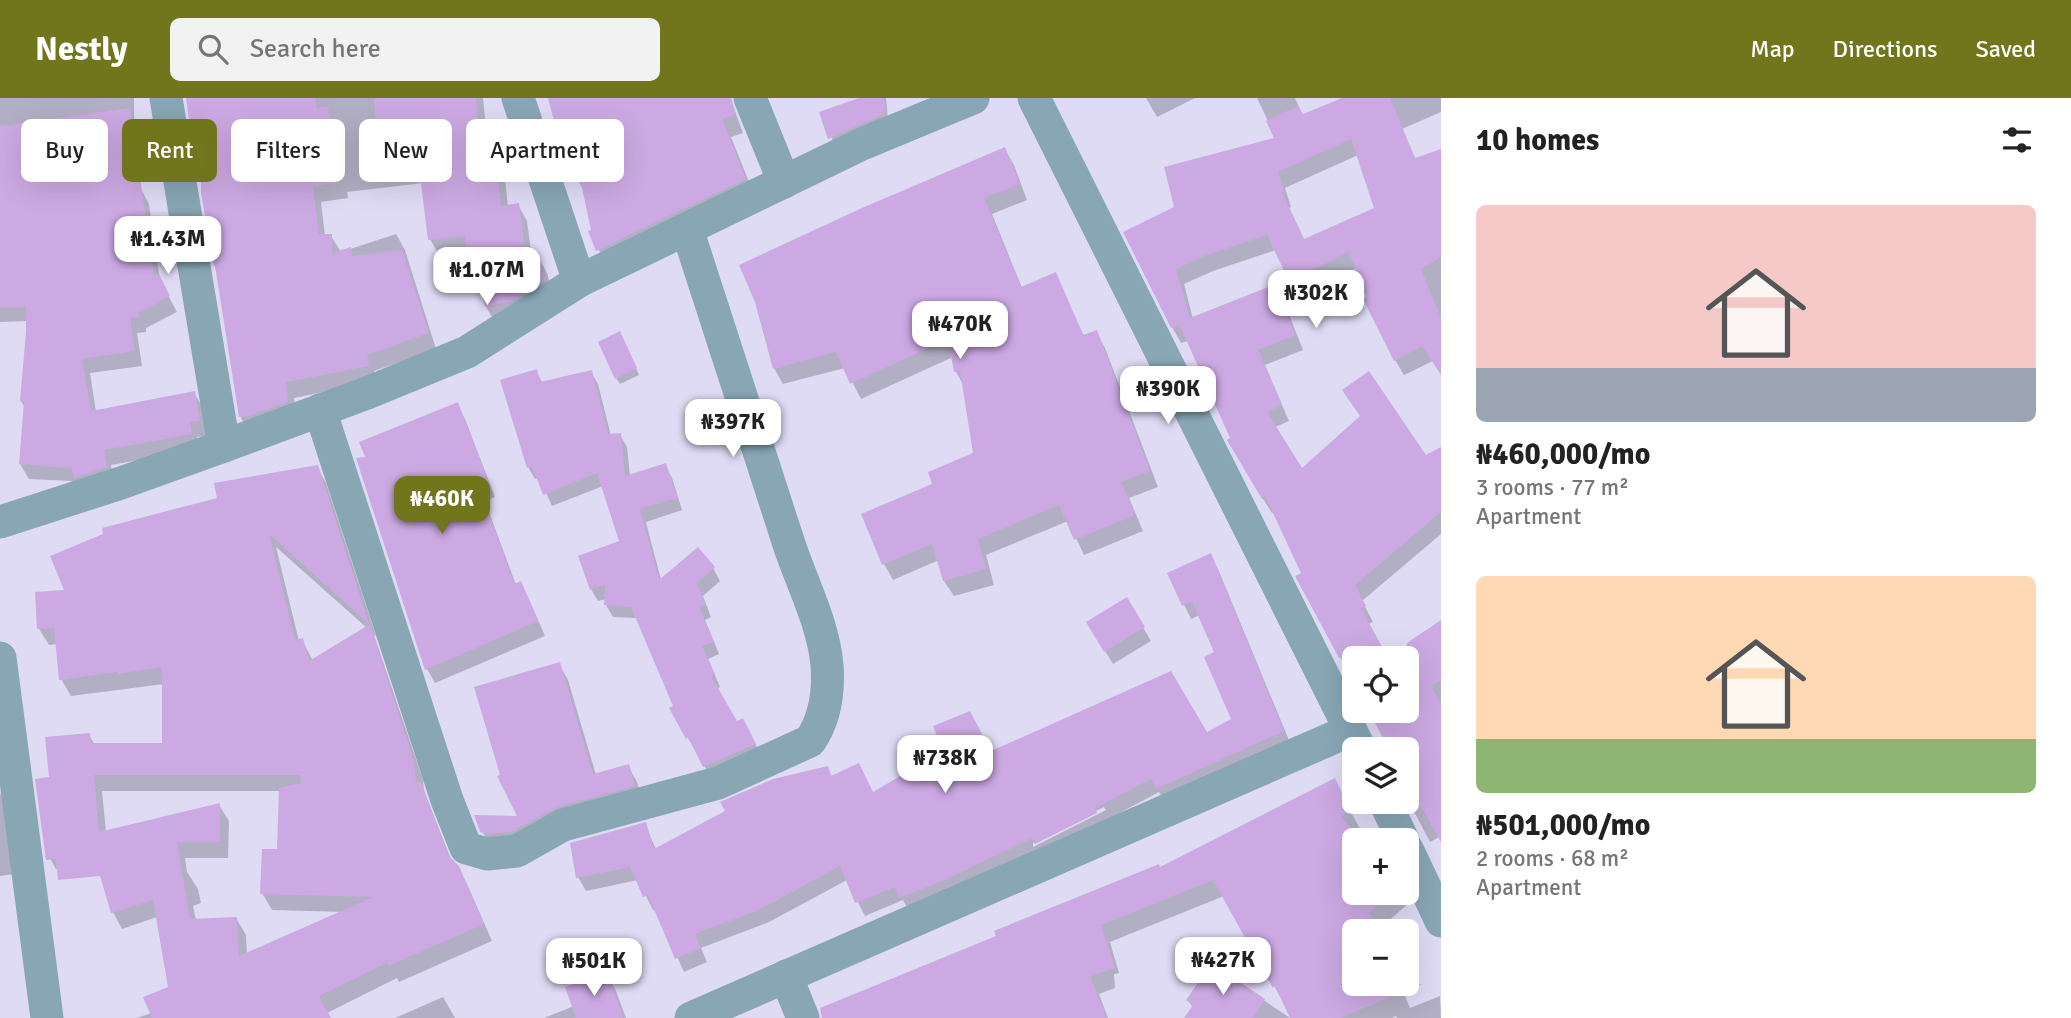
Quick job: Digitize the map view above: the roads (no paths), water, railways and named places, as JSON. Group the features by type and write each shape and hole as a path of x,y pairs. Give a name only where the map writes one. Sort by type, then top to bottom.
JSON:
{"street":[{"path":"166,98 224,446"},
{"path":"518,98 579,281"},
{"path":"750,98 784,182"},
{"path":"0,523 224,446 467,352 579,281 862,144 973,98"},
{"path":"1034,98 1354,737"},
{"path":"320,410 447,800 466,848 487,854 517,851 563,825 718,783 810,741 819,727 826,697 827,666 820,628 794,561 687,229"},
{"path":"0,658 47,1018"},
{"path":"691,1018 786,976 1342,746"},
{"path":"1419,874 1441,921"},
{"path":"786,976 803,1018"}]}
